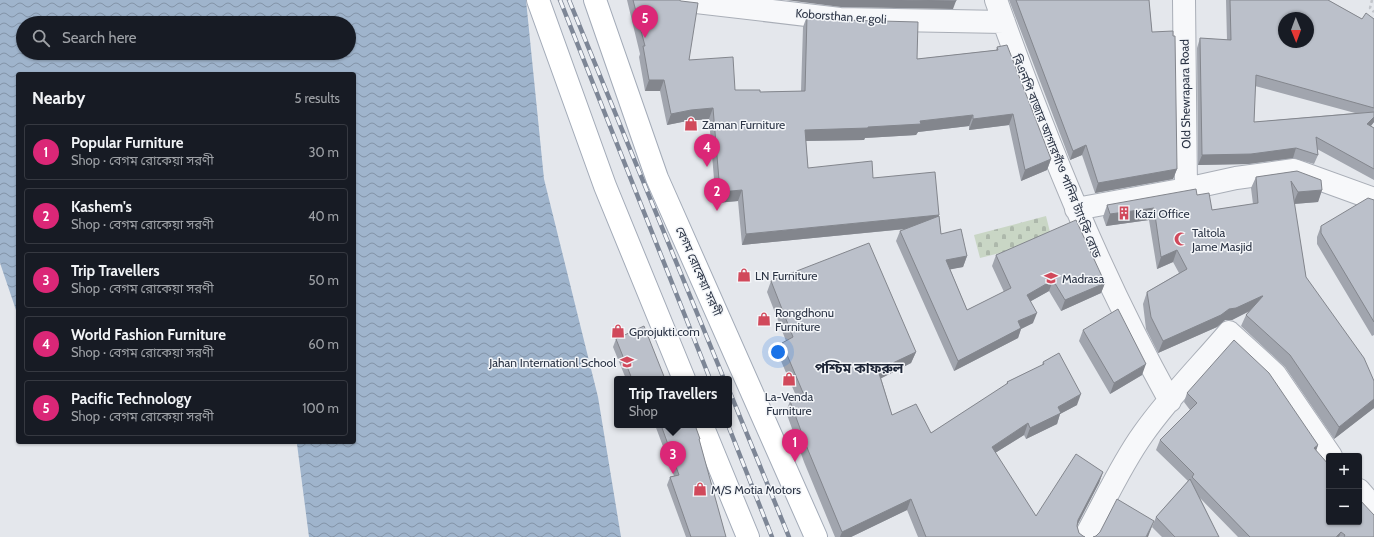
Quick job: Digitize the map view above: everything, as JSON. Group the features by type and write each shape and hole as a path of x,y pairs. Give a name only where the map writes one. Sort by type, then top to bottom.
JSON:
{"main road":[{"path":"538,0 605,186 683,376"},
{"name":"বেগম রোকেয়া সরণী","path":"595,0 657,178 816,537"},
{"path":"703,428 748,537"}],"street":[{"name":"Koborsthan er goli","path":"679,0 840,19 1004,22"},
{"name":"বিএনপি বাজার আগারগাঁও পানির ট্যাংকি রোড","path":"996,0 1076,210 1136,339 1170,400"},
{"name":"Old Shewrapara Road","path":"1184,0 1186,189"},
{"path":"1076,210 1236,178 1294,170 1374,199"},
{"path":"1084,537 1142,434 1229,332 1275,374 1329,453"},
{"path":"1362,493 1374,505"}],"path":[{"path":"1372,0 1370,8 1374,12"}],"green space":[{"path":"1046,216 1052,240 980,258 974,235"}],"water":[{"path":"0,0 526,0 544,179 598,397 621,537 309,537 297,444 356,444 356,72 16,72 16,310 0,263"}],"building":[{"path":"633,0 679,0 698,3 689,60 733,57 735,90 760,90 760,92 805,91 807,16 844,20 918,22 917,59 998,50 997,47 1007,45 1051,159 1025,170 1013,114 973,119 973,115 920,121 921,124 868,128 805,130 808,168 872,161 873,178 935,172 939,215 746,234 742,190 720,192 713,108 671,114 664,80 649,80 643,46 645,46"},
{"path":"901,0 956,0 956,1"},
{"path":"1016,0 1149,0 1152,32 1173,31 1173,36 1175,36 1177,169 1098,183 1086,145 1073,151"},
{"path":"1230,0 1328,0 1362,19 1366,13 1374,19 1374,108 1256,75 1254,122 1374,112 1374,117 1367,124 1374,128 1374,169 1316,137 1318,155 1296,148 1251,154 1202,155 1200,38 1231,40"},
{"path":"1297,171 1321,180 1322,190 1298,192 1291,181 1306,277 1364,358 1374,381 1374,399 1339,427 1290,355 1246,315 1263,296 1236,308 1229,309 1221,315 1163,341 1151,317 1147,292 1187,269 1177,250 1161,257 1154,208 1110,214 1107,205 1196,189 1197,195 1209,193 1212,210 1258,203 1256,177"},
{"path":"1368,198 1374,200 1374,322 1321,233 1321,226"},
{"path":"939,216 941,234 961,229 967,256 946,260 967,310 1011,288 996,255 1076,220 1105,283 1065,300 1053,280 1027,295 1037,313 1018,321 1021,328 958,361 900,231"},
{"path":"869,243 916,352 878,370 892,415 916,404 931,433 1008,383 1007,382 1044,364 1043,362 1059,353 1081,394 1058,407 1061,413 1030,428 1028,423 992,447 1036,516 1076,454 1103,472 1078,520 1077,526 1079,533 1085,537 926,537 911,499 842,532 808,450 790,401 804,395 782,343 793,337 771,281"},
{"path":"1118,309 1146,364 1114,383 1083,330"},
{"path":"644,326 664,376 631,376 616,339"},
{"path":"1234,340 1269,373 1318,445 1314,448 1326,462 1326,525 1362,525 1362,502 1374,515 1374,537 1344,537 1345,535 1341,532 1336,537 1250,537 1192,477 1194,474 1160,440 1197,403 1187,393"},
{"path":"662,428 696,428 726,537 691,537 670,477 679,475"},
{"path":"1190,479 1219,537 1175,537 1156,517"},
{"path":"1117,499 1154,521 1146,537 1093,537 1100,532"}],"railway":[{"path":"560,0 709,376"},
{"path":"569,0 723,376"},
{"path":"732,397 789,537"},
{"path":"729,428 772,537"}],"place":[{"name":"Pacific Technology","path":"645,38"},
{"name":"Zaman Furniture","path":"691,124"},
{"name":"World Fashion Furniture","path":"707,167"},
{"name":"Kashem's","path":"717,211"},
{"name":"Kazi Office","path":"1124,213"},
{"name":"Taltola Jame Masjid","path":"1181,239"},
{"name":"LN Furniture","path":"744,275"},
{"name":"Madrasa","path":"1051,278"},
{"name":"Rongdhonu Furniture","path":"764,319"},
{"name":"Gprojukti.com","path":"618,331"},
{"name":"Jahan Internationl School","path":"627,362"},
{"name":"La-Venda Furniture","path":"789,379"},
{"name":"Popular Furniture","path":"795,462"},
{"name":"Trip Travellers","path":"673,474"},
{"name":"M/S Motia Motors","path":"700,489"}],"district":[{"name":"পশ্চিম কাফরুল","path":"859,368"}]}
